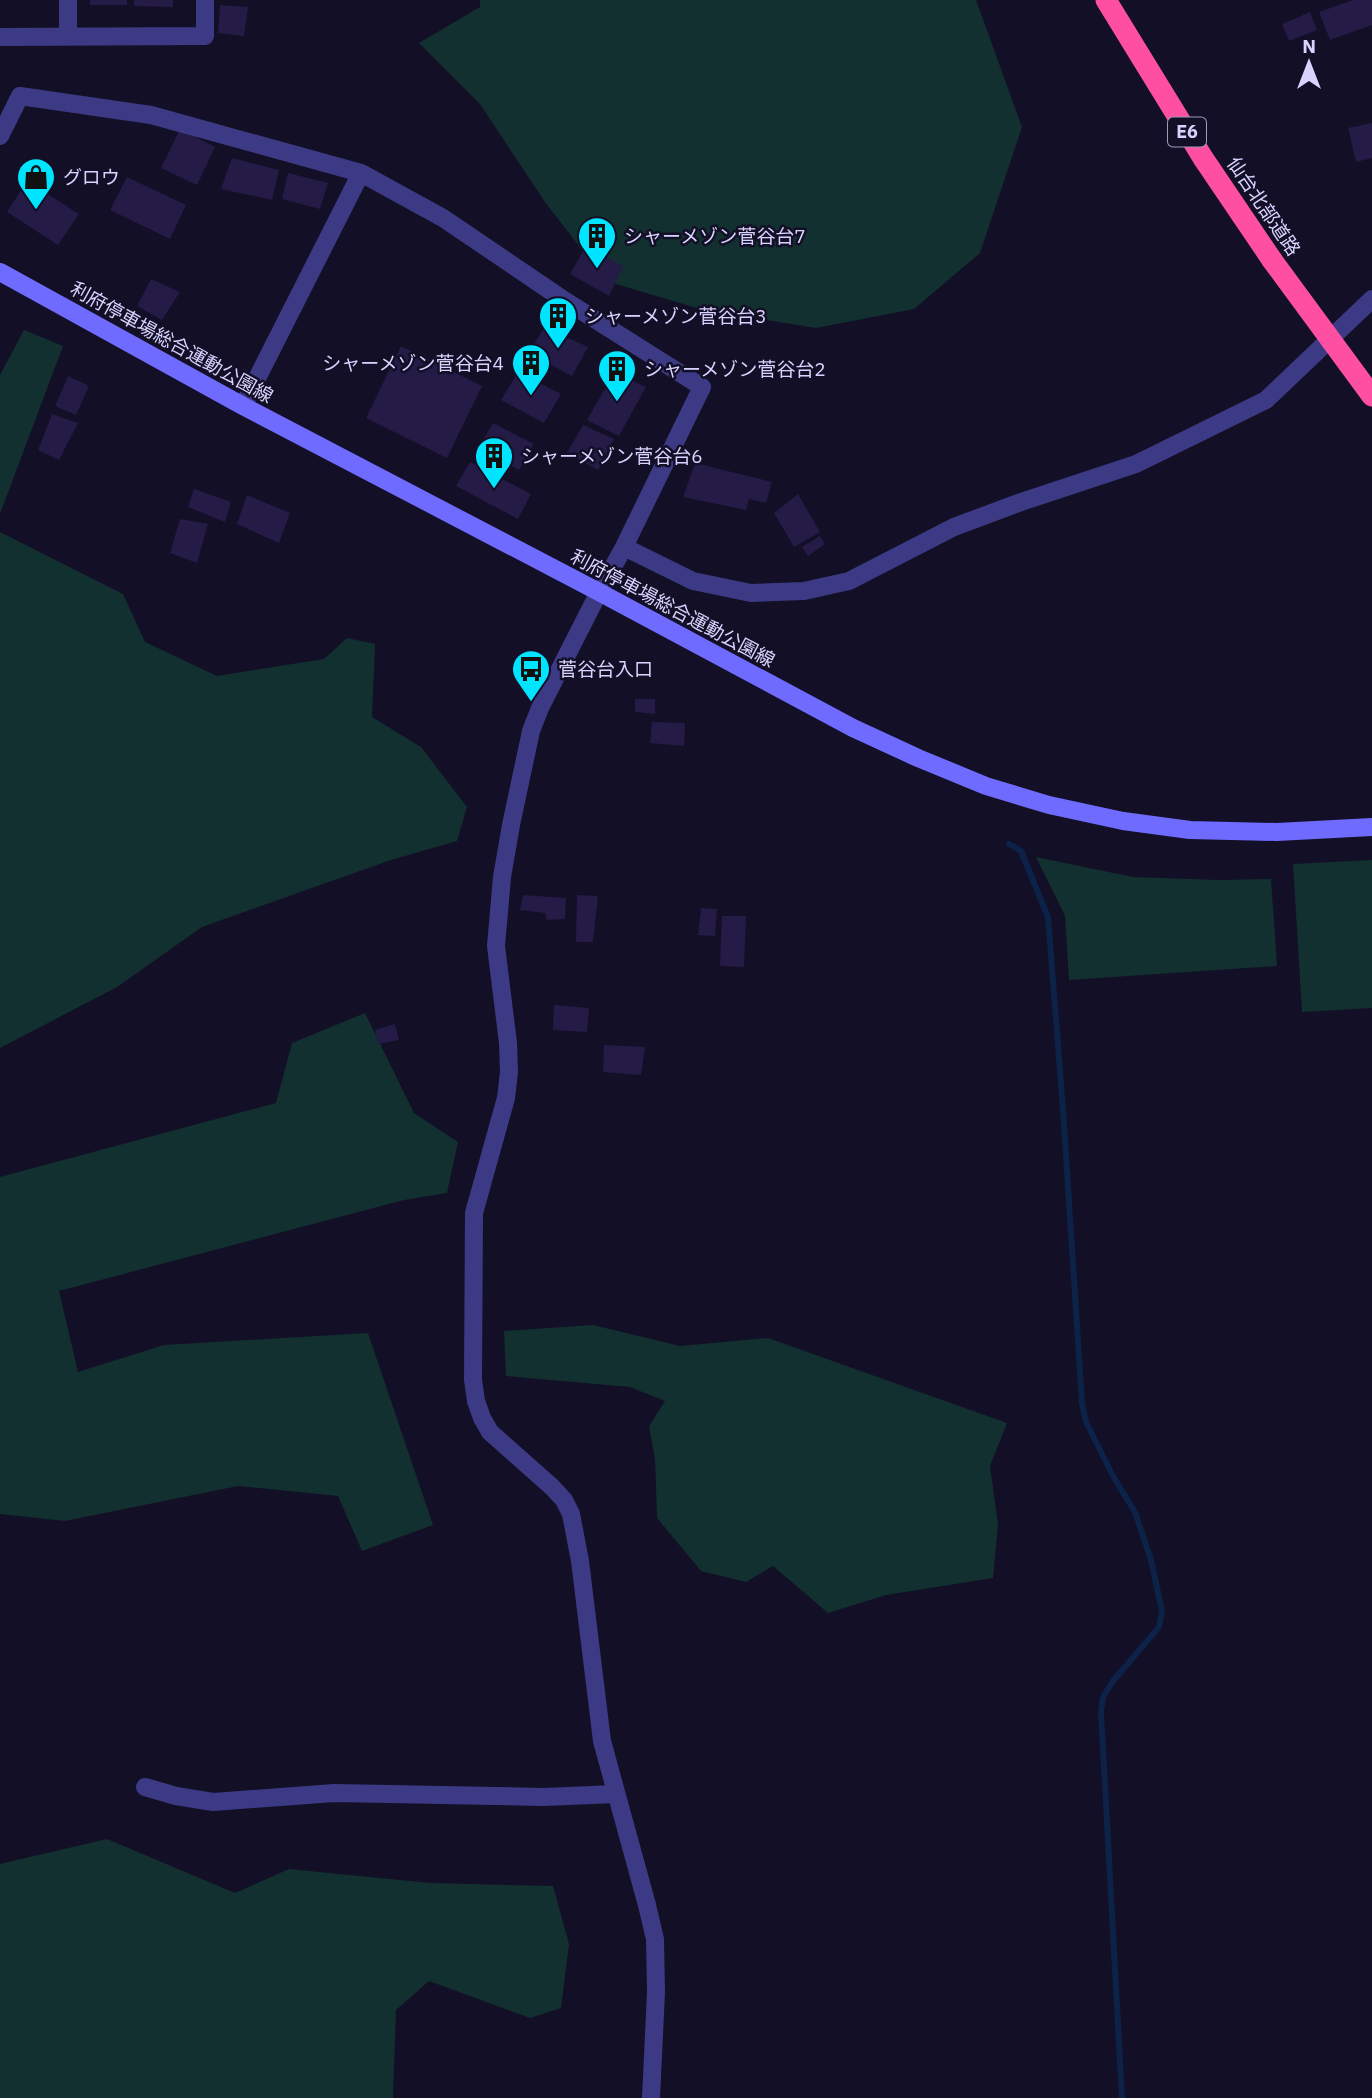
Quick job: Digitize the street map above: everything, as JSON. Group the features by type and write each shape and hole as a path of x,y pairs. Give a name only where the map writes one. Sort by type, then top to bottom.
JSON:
{"highway":[{"name":"仙台北部道路","path":"1106,0 1203,158 1272,260 1372,396"}],"main road":[{"name":"利府停車場総合運動公園線","path":"0,272 243,406 853,728 963,777 1049,805 1123,821 1190,830 1277,832 1372,828"}],"street":[{"path":"68,0 68,36"},
{"path":"0,37 205,36 205,0"},
{"path":"0,136 20,96 151,115 361,173 443,218 561,298 702,387 624,547 540,708 531,731 502,877 496,946 508,1043 506,1098 474,1213 473,1371 476,1401 490,1432 552,1487 564,1500 571,1514 580,1561 602,1741 655,1939 656,1992 651,2098"},
{"path":"243,406 361,173"},
{"path":"624,547 693,581 751,593 804,591 849,580 954,527 1136,464 1266,400 1372,299"},
{"path":"145,1787 176,1796 213,1802 334,1793 544,1797 616,1794"}],"green space":[{"path":"480,0 976,0 1022,127 980,253 914,309 816,328 700,309 606,281 545,202 480,104 419,43 480,7"},
{"path":"24,330 63,346 0,514 0,375"},
{"path":"0,532 123,594 145,642 217,676 324,659 347,638 375,644 372,717 421,747 467,807 457,841 391,860 202,927 117,987 0,1048"},
{"path":"1036,857 1133,877 1271,879 1277,966 1069,980 1065,916"},
{"path":"1372,860 1372,1008 1302,1012 1293,864"},
{"path":"365,1013 414,1113 458,1142 447,1193 404,1200 59,1291 78,1372 164,1345 368,1333 433,1525 362,1551 338,1496 238,1486 65,1521 0,1514 0,1177 276,1103 292,1043"},
{"path":"593,1325 680,1346 768,1338 1007,1423 990,1466 998,1525 993,1578 886,1595 828,1613 773,1566 746,1582 701,1571 657,1518 655,1459 649,1426 665,1401 630,1387 506,1376 504,1331"},
{"path":"107,1839 235,1893 289,1869 430,1883 553,1886 569,1944 561,2008 530,2018 429,1981 396,2010 393,2098 0,2098 0,1864"}],"building":[{"path":"90,0 127,0 127,5 90,5"},
{"path":"134,0 173,0 173,7 134,6"},
{"path":"1353,0 1372,0 1372,25 1330,40 1319,12"},
{"path":"220,5 248,7 244,36 218,33"},
{"path":"1310,12 1317,30 1289,41 1282,24"},
{"path":"1372,123 1372,158 1356,162 1348,128"},
{"path":"180,129 215,147 197,185 161,168"},
{"path":"232,158 279,170 272,200 221,189"},
{"path":"288,173 328,183 320,209 282,199"},
{"path":"127,177 186,205 170,239 110,210"},
{"path":"27,181 79,214 58,245 7,212"},
{"name":"シャーメゾン菅谷台7","path":"586,246 623,266 609,296 570,274"},
{"path":"151,279 180,292 162,320 137,306"},
{"name":"シャーメゾン菅谷台3","path":"545,327 588,347 572,376 528,353"},
{"path":"401,346 482,386 447,458 366,418"},
{"name":"シャーメゾン菅谷台4","path":"518,372 561,394 544,423 501,400"},
{"name":"シャーメゾン菅谷台2","path":"614,373 646,387 619,436 587,420"},
{"path":"68,376 89,386 76,415 55,406"},
{"path":"52,414 78,423 59,460 38,450"},
{"path":"493,423 534,444 519,470 479,447"},
{"path":"583,425 614,439 598,470 567,453"},
{"name":"シャーメゾン菅谷台6","path":"470,462 531,494 518,519 456,486"},
{"path":"695,463 772,482 766,503 749,499 746,510 683,497"},
{"path":"194,489 231,502 225,522 188,507"},
{"path":"798,494 820,532 794,547 774,513"},
{"path":"247,495 290,513 279,543 237,524"},
{"path":"180,519 208,524 197,563 170,553"},
{"path":"820,536 825,544 808,556 802,547"},
{"path":"635,699 655,699 655,714 635,712"},
{"path":"652,722 685,723 684,746 650,743"},
{"path":"523,895 566,898 565,919 547,920 545,913 520,910"},
{"path":"577,895 598,896 593,942 576,942"},
{"path":"701,908 717,909 715,936 698,935"},
{"path":"722,916 746,916 744,967 720,966"},
{"path":"554,1005 589,1008 587,1032 553,1030"},
{"path":"395,1024 399,1040 378,1044 375,1030"},
{"path":"604,1045 645,1047 641,1075 603,1072"}],"waterway":[{"path":"1009,844 1021,851 1048,917 1082,1403 1086,1422 1113,1476 1135,1512 1151,1560 1162,1611 1159,1627 1113,1681 1103,1697 1101,1712 1122,2098"}],"place":[{"name":"グロウ","path":"36,211"},
{"name":"シャーメゾン菅谷台7","path":"597,270"},
{"name":"シャーメゾン菅谷台3","path":"558,350"},
{"name":"シャーメゾン菅谷台4","path":"531,397"},
{"name":"シャーメゾン菅谷台2","path":"617,403"},
{"name":"シャーメゾン菅谷台6","path":"494,490"},
{"name":"菅谷台入口","path":"531,703"}]}
